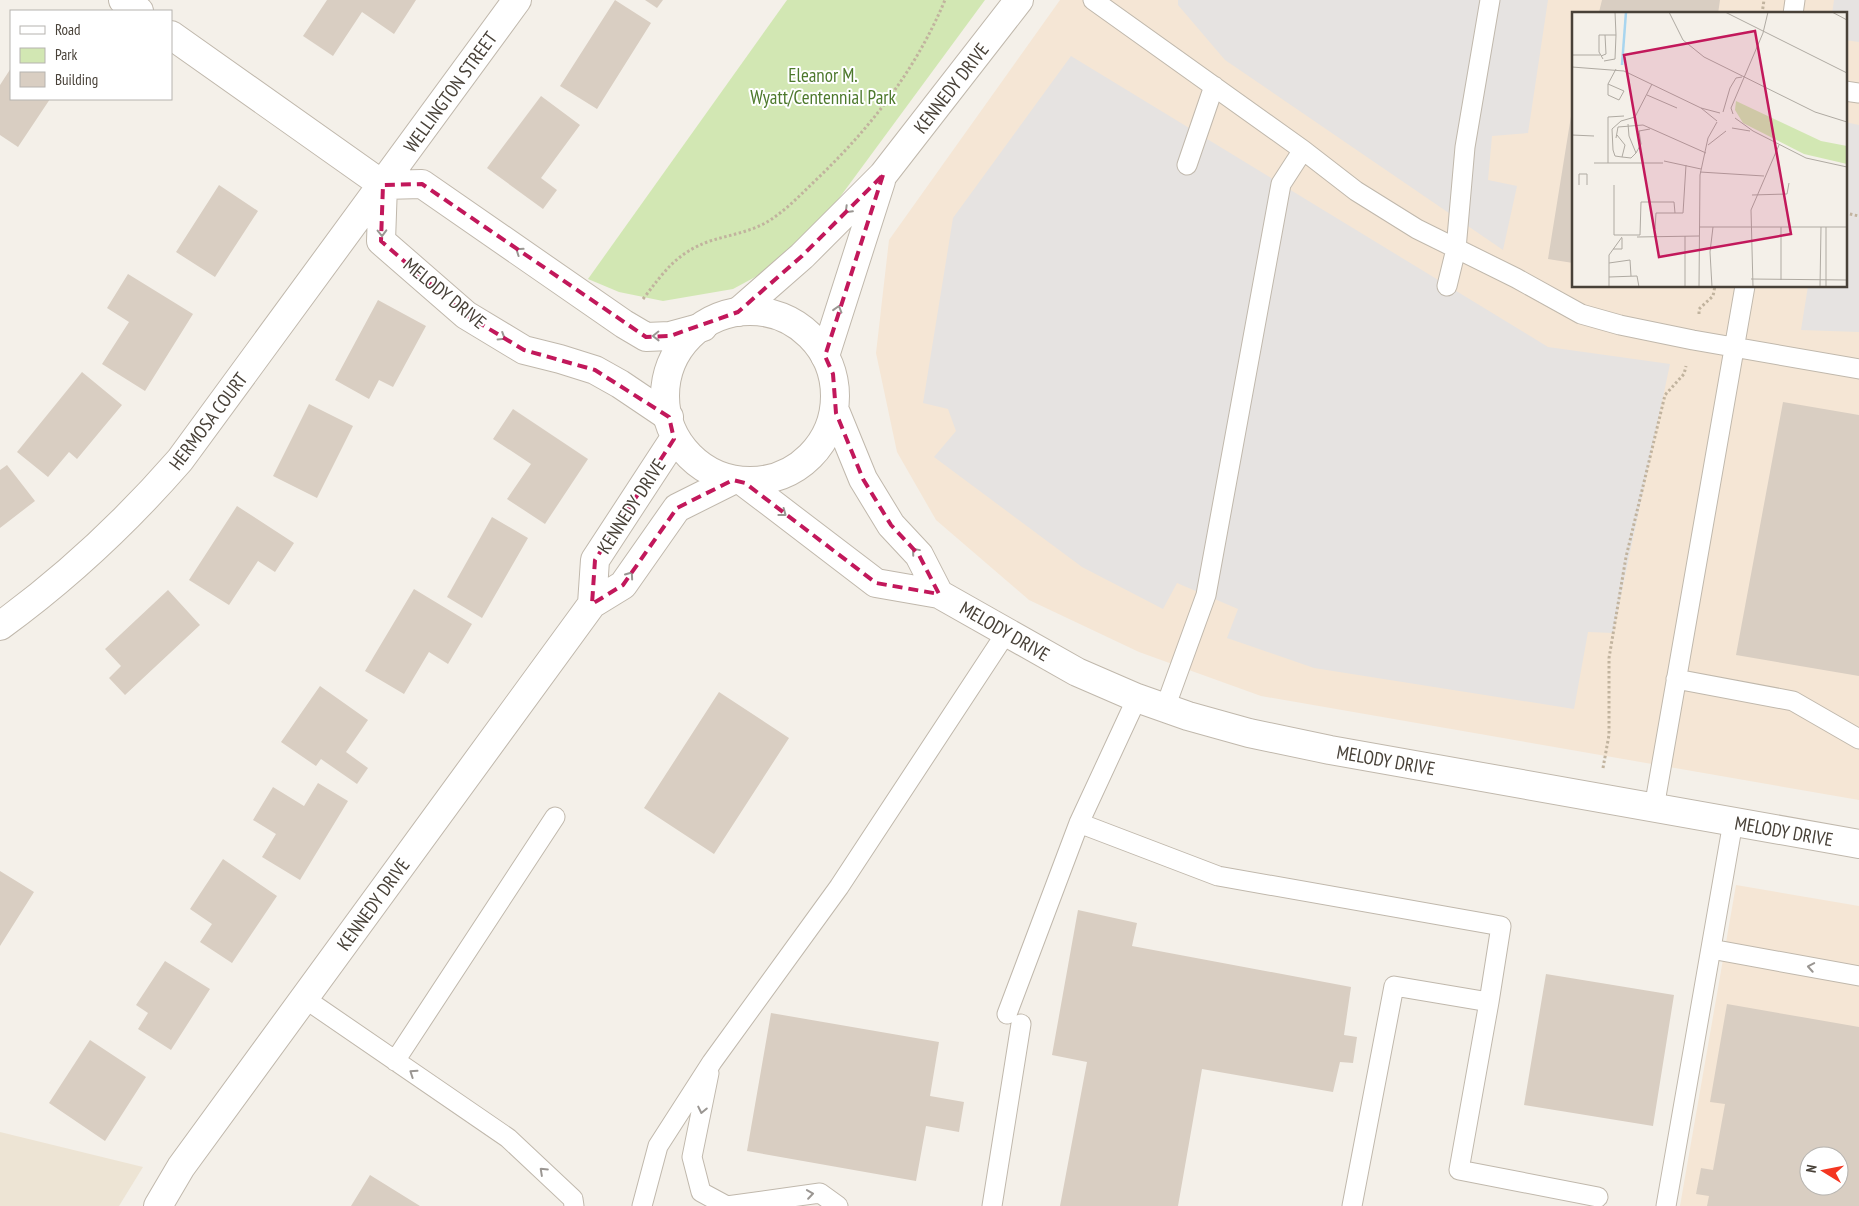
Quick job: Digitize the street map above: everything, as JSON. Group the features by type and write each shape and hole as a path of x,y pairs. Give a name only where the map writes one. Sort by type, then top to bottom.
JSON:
{"street":[{"path":"123,0 137,10"},
{"name":"WELLINGTON STREET","path":"383,185 517,0"},
{"name":"KENNEDY DRIVE","path":"738,312 802,256 883,175 1018,0"},
{"path":"172,36 383,185 422,184 624,324 646,337 670,336 703,327 727,315 738,312 760,311 783,317 799,325 812,336 825,356 832,374 836,395 836,413 817,449 803,463 787,473 770,480 739,481 717,474 702,465 671,428 664,398 673,357 682,344 703,327"},
{"name":"KENNEDY DRIVE","path":"825,356 840,303 883,175"},
{"name":"MELODY DRIVE","path":"383,185 381,241 466,315 524,350 595,370 620,384 671,428"},
{"name":"HERMOSA COURT","path":"0,626 26,608 105,540 180,460 383,185"},
{"name":"MELODY DRIVE","path":"836,413 863,479 891,525 919,555 939,594"},
{"name":"KENNEDY DRIVE","path":"592,604 596,560 671,428"},
{"name":"MELODY DRIVE","path":"739,481 876,583 939,594 1077,672 1165,708 1248,733 1330,750 1859,844"},
{"name":"KENNEDY DRIVE","path":"158,1206 181,1167 592,604 623,585 677,508 739,481"}],"lane":[{"path":"1093,0 1303,150 1356,191 1417,229 1516,278 1582,314 1620,325 1693,340 1859,368"},
{"path":"1447,286 1456,249 1465,147 1490,0"},
{"path":"1187,165 1214,86"},
{"path":"1846,91 1859,93"},
{"path":"1165,708 1206,595 1281,184 1303,150"},
{"path":"1654,808 1745,288"},
{"path":"642,1206 658,1146 712,1062 839,887 1006,633"},
{"path":"1676,679 1793,701 1859,739"},
{"path":"992,1206 1014,1019 1079,823 1137,698"},
{"path":"395,1061 555,817"},
{"path":"1666,1206 1733,822"},
{"path":"1079,823 1218,876 1500,926 1489,1002 1459,1170 1598,1197"},
{"path":"1711,949 1859,976"},
{"path":"1352,1206 1394,986 1489,1002"},
{"path":"304,998 508,1138 573,1199 574,1206"},
{"path":"712,1062 692,1157 701,1192 727,1206 820,1193 838,1206"}],"path":[{"path":"624,324 668,267 687,252 765,223 785,210 834,163 866,129 889,100 913,64 934,26 945,0"},
{"path":"1846,214 1859,216"},
{"path":"1598,798 1609,735 1609,658 1626,557 1665,395 1684,374 1699,309 1713,296 1715,288"}],"highlighted area":[{"path":"883,175 825,356 833,374 836,413 863,479 891,525 919,555 939,594 876,583 745,483 733,480 677,508 623,585 592,604 595,560 674,439 669,417 595,370 524,350 466,315 381,241 383,185 422,184 646,337 670,336 738,312 802,256"}],"shaded area":[{"path":"1060,0 1859,0 1859,800 1261,696 1139,652 1029,600 936,520 897,452 876,353 889,240"},
{"path":"1178,0 1548,0 1528,133 1492,136 1488,180 1517,186 1503,250 1225,60 1178,5"},
{"path":"1834,0 1859,0 1859,42 1846,40 1846,12 1832,12"},
{"path":"1071,56 1548,347 1670,364 1613,633 1588,632 1574,709 1314,668 1227,638 1238,609 1177,583 1163,609 1082,567 934,457 956,431 948,409 923,403 953,218"},
{"path":"1846,122 1859,125 1859,332 1801,330 1808,288 1846,288"},
{"path":"1736,885 1859,906 1859,1206 1680,1206"},
{"path":"0,1132 143,1167 119,1206 0,1206"}],"green space":[{"name":"Eleanor M. Wyatt/Centennial Park","path":"787,0 985,0 798,254 733,289 663,301 619,292 588,279"}],"building":[{"path":"327,0 416,0 394,34 362,12 333,56 303,36"},
{"path":"615,0 651,23 597,109 560,86"},
{"path":"645,0 663,0 657,8"},
{"path":"1602,0 1720,0 1718,12 1599,12"},
{"path":"10,70 10,100 49,100 18,147 0,135 0,85"},
{"path":"541,96 580,125 541,178 557,190 543,209 487,168"},
{"path":"1572,110 1572,263 1548,259"},
{"path":"219,185 258,211 215,277 176,252"},
{"path":"128,274 193,314 145,391 102,364 129,322 107,308"},
{"path":"378,300 426,326 393,387 379,380 369,399 335,380"},
{"path":"82,372 122,405 77,459 69,452 48,477 17,452"},
{"path":"1783,402 1859,415 1859,676 1736,655"},
{"path":"309,404 353,426 317,498 273,476"},
{"path":"513,409 588,459 545,524 507,499 531,464 493,439"},
{"path":"7,465 35,501 0,528 0,470"},
{"path":"237,506 294,543 275,572 258,561 229,605 189,580"},
{"path":"492,517 528,538 482,618 447,597"},
{"path":"414,589 472,624 448,664 429,652 404,694 365,671"},
{"path":"168,590 200,625 125,695 109,678 121,666 105,649"},
{"path":"320,686 368,720 346,752 368,768 357,784 321,759 316,766 281,742"},
{"path":"719,692 789,738 714,854 644,808"},
{"path":"318,783 348,801 300,880 262,857 276,834 253,820 273,787 304,806"},
{"path":"223,859 277,896 232,963 200,942 212,924 190,909"},
{"path":"0,871 34,892 0,946"},
{"path":"1078,910 1137,923 1132,946 1351,987 1344,1035 1357,1037 1353,1063 1340,1062 1333,1092 1202,1069 1178,1206 1060,1206 1087,1062 1052,1055"},
{"path":"165,961 210,989 171,1050 138,1029 148,1013 136,1005"},
{"path":"1546,974 1674,995 1653,1126 1524,1105"},
{"path":"1727,1004 1859,1027 1859,1206 1707,1206 1709,1196 1696,1194 1701,1168 1713,1170 1725,1104 1710,1102"},
{"path":"771,1013 939,1042 930,1096 964,1102 959,1132 926,1126 916,1181 747,1151"},
{"path":"90,1040 146,1077 105,1141 49,1103"},
{"path":"370,1175 420,1206 351,1206"}]}
